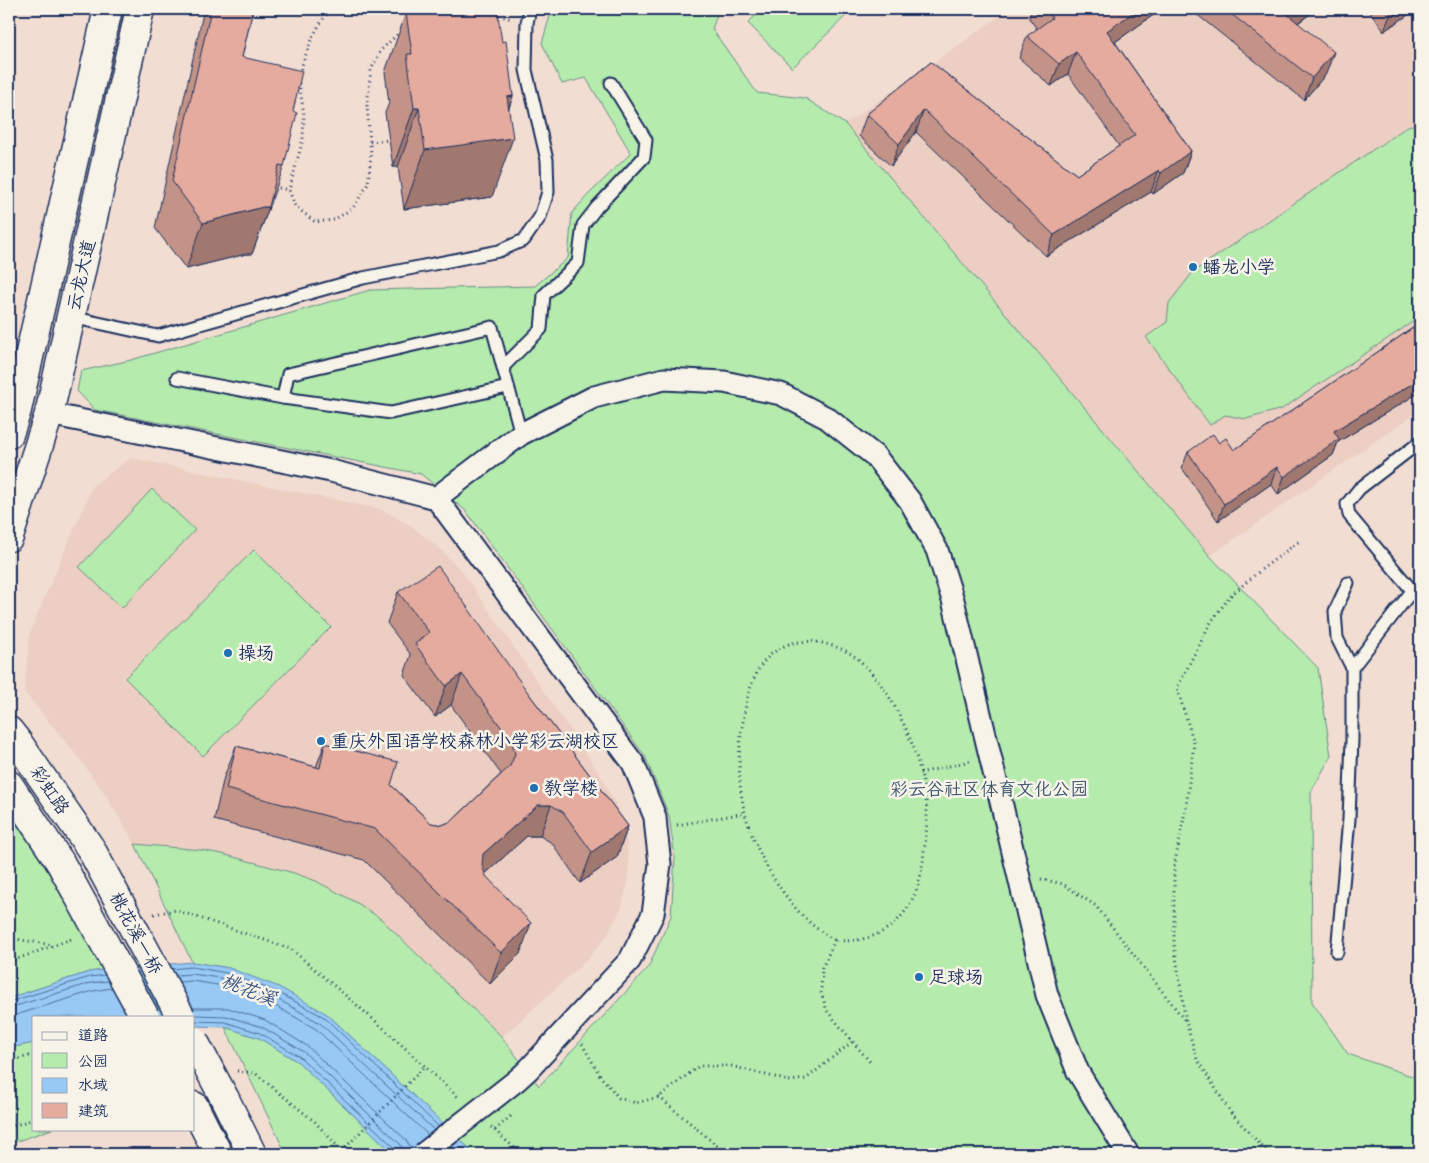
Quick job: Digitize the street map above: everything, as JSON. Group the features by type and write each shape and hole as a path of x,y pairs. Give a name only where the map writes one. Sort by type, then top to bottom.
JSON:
{"main road":[{"name":"云龙大道","path":"9,434 19,400 108,9"},
{"name":"云龙大道","path":"9,537 50,414 140,9"},
{"name":"彩虹路","path":"12,732 91,849"},
{"name":"彩虹路","path":"9,785 60,862"},
{"name":"桃花溪一桥","path":"91,849 180,1016"},
{"name":"桃花溪一桥","path":"60,862 144,1016"},
{"path":"195,1043 252,1154"},
{"path":"195,1109 218,1154"}],"street":[{"path":"436,498 521,434 594,397 664,379 724,382 781,394 826,418 875,456 910,501 937,550 953,600 1047,995 1078,1072 1128,1154"},
{"path":"50,414 331,471 436,498 633,762 655,816 660,864 653,914 630,960 517,1080 424,1154"}],"lane":[{"path":"71,317 158,336 363,278 499,251 524,240 540,217 548,192 547,160 526,70 527,23 530,9"},
{"path":"503,367 541,329 544,295 578,263 583,225 644,157 646,140 612,83"},
{"path":"283,398 288,374 492,327 521,434"},
{"path":"177,378 283,398 391,413 508,387"},
{"path":"1352,668 1416,596 1349,515 1347,504 1359,489 1420,442"},
{"path":"1338,952 1349,819 1352,668 1336,638 1335,611 1348,583"}],"path":[{"path":"332,9 326,14 310,42 298,77 304,114 303,138 289,190 295,206 315,222 334,220 353,208 368,184 371,154 368,106 371,70 381,50 405,28"},
{"path":"399,9 411,22"},
{"path":"490,13 527,23"},
{"path":"370,142 389,140"},
{"path":"274,187 289,190"},
{"path":"1269,1154 1231,1113 1197,1059 1186,1022 1174,944 1174,867 1186,807 1194,743 1177,688 1211,622 1230,596 1301,540"},
{"path":"812,641 834,645 857,658 877,679 906,728 916,754 923,785 927,813 922,870 914,897 900,919 882,933 860,940 835,940 818,929 797,910 764,863 745,813 738,756 747,700 756,672 768,656 789,644 812,641"},
{"path":"920,773 990,756"},
{"path":"656,829 745,813"},
{"path":"1018,874 1063,884 1096,906 1186,1022"},
{"path":"150,915 176,910 291,949 460,1098"},
{"path":"9,962 80,936"},
{"path":"9,938 54,946"},
{"path":"835,940 822,968 821,992 827,1011 870,1062"},
{"path":"571,1024 601,1077 619,1098 636,1102 659,1096 699,1066 731,1066 789,1081 806,1078 853,1041"},
{"path":"9,1061 32,1055"},
{"path":"229,1070 255,1073 315,1122 344,1153 425,1066"},
{"path":"659,1096 727,1154"},
{"path":"9,1127 32,1120"},
{"path":"488,1124 521,1154"}],"shaded area":[{"name":"蟠龙小学","path":"1010,9 1420,9 1420,410 1210,556 845,124"},
{"name":"重庆外国语学校森林小学彩云湖校区","path":"131,458 380,509 408,524 436,545 462,571 600,774 616,805 625,832 629,862 627,886 621,909 607,935 589,958 502,1037 381,919 316,881 294,873 222,854 201,850 135,844 104,793 79,758 24,692 30,632 93,485"}],"green space":[{"name":"彩云谷社区体育文化公园","path":"552,9 719,9 712,29 757,93 805,98 845,124 1210,556 1318,668 1331,756 1311,792 1312,1002 1348,1054 1420,1079 1420,1154 475,1154 327,1014 229,968 192,962 135,844 201,850 294,873 316,881 359,904 381,919 502,1037 539,1086 648,968 671,916 675,858 669,816 645,756 466,511 421,474 95,410 77,391 81,371 131,360 370,290 535,286 568,258 572,213 631,153 586,78 562,84 542,43"},
{"path":"762,9 853,9 792,68 748,23"},
{"path":"1420,123 1420,317 1282,409 1246,419 1225,415 1210,425 1146,337 1167,322 1169,303 1193,272 1408,126"},
{"path":"152,489 195,530 122,608 79,567"},
{"name":"操场","path":"254,550 331,627 203,756 125,678"},
{"path":"9,813 47,870 103,970 89,972 9,998"},
{"path":"225,1027 259,1038 298,1062 394,1154 286,1154"},
{"path":"32,1043 32,1130 49,1130 9,1144 9,1048"}],"water":[{"name":"桃花溪","path":"192,962 229,968 279,987 327,1014 475,1154 394,1154 298,1062 259,1038 225,1027 195,1026 195,1016 32,1016 32,1043 9,1048 9,998 89,972"}],"building":[{"path":"211,9 253,9 242,57 302,71 293,111 297,113 284,166 279,165 269,207 203,223 172,181"},
{"path":"436,9 497,9 502,42 506,41 513,96 507,97 513,138 425,150 419,108 414,108 407,54 412,54 406,13"},
{"path":"1046,9 1138,9 1107,31 1191,151 1161,173 1159,170 1054,235 924,110 899,144 867,114 931,62 1077,175 1135,135 1076,52 1059,64 1027,36 1052,18"},
{"path":"1225,9 1294,9 1287,14 1334,52 1312,78"},
{"path":"1420,323 1420,379 1334,431 1339,439 1284,477 1277,467 1224,504 1188,452 1213,434 1219,443 1226,438 1234,450"},
{"path":"438,566 529,694 628,826 592,852 563,812 551,805 538,805 483,854 482,866 486,876 531,923 501,953 375,829 226,789 236,746 320,768 325,743 398,762 391,785 431,823 442,825 452,821 510,766 515,754 512,742 462,674 446,686 415,644 429,632 398,592"}],"place":[{"name":"蟠龙小学","path":"1193,267"},
{"name":"操场","path":"228,653"},
{"name":"重庆外国语学校森林小学彩云湖校区","path":"321,741"},
{"name":"教学楼","path":"534,788"},
{"name":"足球场","path":"919,977"}]}
